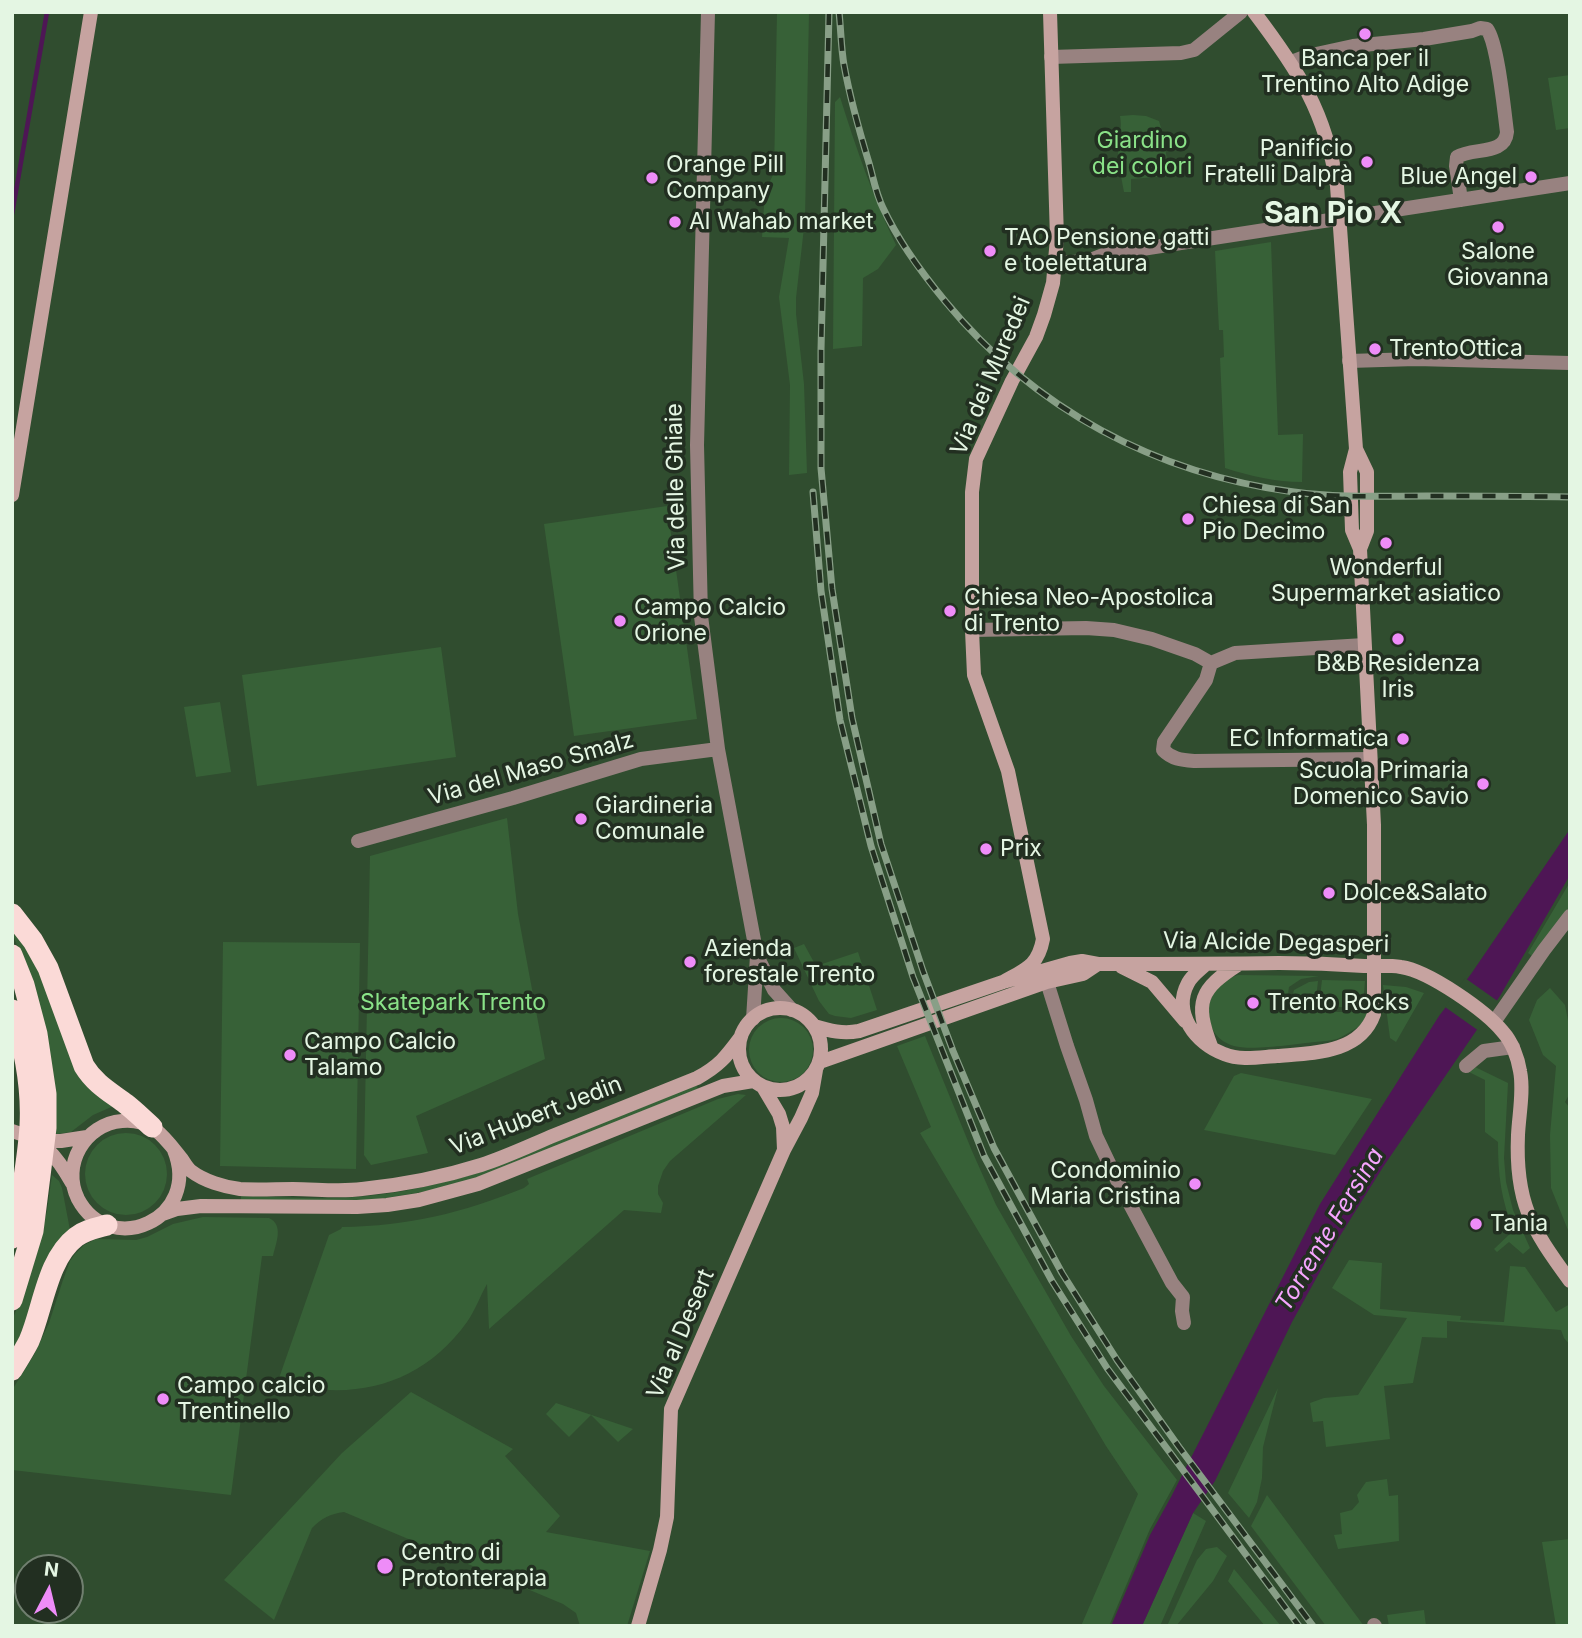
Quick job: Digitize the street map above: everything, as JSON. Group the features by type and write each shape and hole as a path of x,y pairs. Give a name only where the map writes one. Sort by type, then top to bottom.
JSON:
{"highway":[{"path":"12,914 33,941 48,968 89,1074 97,1084 125,1103 152,1127"},
{"path":"12,955 24,985 37,1034 46,1094 32,1131"},
{"path":"12,1010 26,1071 33,1166 33,1231 12,1300"},
{"path":"12,1238 33,1166"},
{"path":"12,1370 29,1340 56,1261 77,1236 107,1225"}],"street":[{"path":"12,495 91,12"},
{"name":"Via delle Ghiaie","path":"708,12 697,445 701,616 718,749 757,956 752,1019"},
{"name":"Via dei Muredei","path":"1003,982 1030,966 1041,952 1043,939 1008,771 974,675 972,492 976,459 1036,337 1049,298 1056,263 1051,12"},
{"path":"1051,57 1181,53 1194,50 1241,12"},
{"path":"1118,964 1152,982 1200,1039 1222,1054 1239,1058 1337,1048 1368,1028 1374,1014 1374,825 1360,549 1352,530 1350,472 1356,449 1335,170 1324,130 1306,86 1254,12"},
{"path":"1291,62 1307,56 1373,44 1424,39 1480,28 1489,31 1507,132 1504,142 1493,149 1466,152 1457,157 1461,200"},
{"path":"1056,263 1088,261 1103,255 1570,183"},
{"path":"1349,360 1570,363"},
{"path":"972,630 1114,630 1152,639 1195,654 1211,663"},
{"path":"1211,663 1235,653 1364,645"},
{"path":"1211,663 1206,680 1164,742 1163,750 1169,756 1194,761 1370,759"},
{"name":"Via del Maso Smalz","path":"358,841 501,802 641,759 718,749"},
{"path":"1491,1019 1570,916"},
{"name":"Via delle Ghiaie","path":"757,956 774,990 792,1010"},
{"name":"Via Alcide Degasperi","path":"814,1026 839,1033 859,1031 1070,962 1318,963 1403,967 1422,974 1455,993 1491,1019 1506,1034 1513,1047 1520,1071 1517,1154 1523,1200 1540,1238 1570,1281"},
{"name":"Via Alcide Degasperi","path":"818,1066 1047,982 1083,974 1098,964"},
{"path":"1186,1022 1183,1012 1184,990 1189,980 1206,964"},
{"path":"1211,1046 1201,1015 1202,1005 1207,991 1217,978 1239,964"},
{"path":"1047,982 1096,1136 1172,1283 1183,1297 1184,1322"},
{"path":"758,1084 772,1090 793,1089 802,1085 818,1066 821,1043 814,1026 801,1013 774,1009 762,1012 745,1028 738,1050 740,1062 746,1072 779,1114 783,1127 784,1150"},
{"name":"Via Hubert Jedin","path":"152,1127 161,1133 191,1171 214,1183 239,1189 359,1190 421,1180 482,1165 697,1078 722,1062 740,1038"},
{"path":"1466,1066 1483,1051 1513,1047"},
{"name":"Via al Desert","path":"638,1626 667,1517 671,1409 784,1150 812,1093 818,1066"},
{"name":"Via Hubert Jedin","path":"107,1225 124,1228 141,1226 177,1209 201,1206 357,1208 419,1200 478,1184 723,1086 758,1084"},
{"path":"73,1184 75,1159 87,1137 103,1126 122,1121 141,1122 152,1127"},
{"path":"32,1131 61,1141 87,1137"},
{"path":"32,1131 61,1163 85,1209 107,1225"},
{"path":"163,1214 174,1200 180,1181 174,1150"}],"green space":[{"path":"777,12 809,12 805,219 796,298 804,384 807,473 789,475 790,385 779,297 789,238 762,237 765,191 774,173"},
{"path":"1570,75 1570,128 1556,130 1548,78"},
{"path":"840,97 865,172 896,245 878,269 863,278 862,346 833,349 835,102"},
{"name":"Giardino dei colori","path":"1133,115 1159,121 1169,176 1131,179 1131,192 1124,192 1118,152 1120,116"},
{"path":"1271,242 1278,435 1303,434 1302,482 1263,478 1225,468 1220,358 1224,357 1223,330 1219,330 1215,251"},
{"name":"Campo Calcio Orione","path":"667,506 697,719 574,736 544,524"},
{"path":"441,647 456,757 257,786 242,675"},
{"path":"220,702 231,772 196,777 184,707"},
{"name":"Skatepark Trento","path":"507,818 518,914 545,1059 416,1116 428,1153 371,1165 364,1155 370,856"},
{"path":"1570,882 1570,906 1532,956 1528,953"},
{"path":"12,924 116,1105 93,1115 71,1132 54,1133 30,977 12,933"},
{"name":"Campo Calcio Talamo","path":"223,942 360,943 356,1169 220,1166"},
{"path":"804,944 816,966 858,952 877,1010 851,1018 829,1014 819,1001 794,948"},
{"path":"1238,975 1319,976 1301,979 1289,987 1289,1000 1296,1009 1304,1012 1355,1012 1368,1000 1367,1014 1360,1025 1334,1040 1262,1047 1234,1046 1215,1034 1208,1014 1211,999 1218,987"},
{"path":"1322,980 1365,981 1362,999 1355,1007 1320,1007"},
{"path":"1318,981 1315,1008 1295,1002 1294,990 1309,982"},
{"path":"1383,985 1406,987 1424,993 1396,1042 1390,1038"},
{"path":"1550,988 1565,1005 1570,1031 1570,1093 1565,1102 1570,1108 1570,1235 1551,1188 1550,1135 1556,1066 1543,1055 1529,1020 1537,1000"},
{"path":"781,1018 799,1024 807,1032 813,1050 807,1068 799,1076 781,1082 763,1076 755,1068 749,1050 755,1032 763,1024"},
{"path":"925,1036 996,1205 1071,1336 1104,1386 1177,1480 1150,1529 1109,1626 1081,1626 1138,1494 1106,1446 920,1133 931,1127 897,1046"},
{"path":"1475,1067 1508,1083 1504,1158 1506,1182 1513,1210 1530,1248 1523,1254 1509,1242 1497,1252 1494,1249 1514,1230 1501,1187 1498,1142 1485,1132 1485,1080 1469,1072"},
{"path":"1241,1073 1372,1099 1335,1155 1204,1130 1234,1076"},
{"path":"696,1085 698,1089 483,1177 428,1191 373,1200 241,1200 241,1196 359,1197 442,1183 481,1172"},
{"path":"738,1094 746,1095 670,1161 663,1171 658,1186 658,1194 663,1203 661,1213 624,1210 489,1329 487,1284 470,1318 449,1344 406,1375 383,1384 358,1389 332,1390 278,1381 329,1235 342,1227 413,1221 479,1204 524,1188 529,1184 527,1179 718,1099"},
{"path":"126,1133 142,1136 155,1145 164,1158 167,1174 164,1190 155,1203 142,1212 126,1215 110,1212 97,1203 88,1190 85,1174 88,1158 97,1145 110,1136"},
{"path":"52,1175 62,1188 70,1230 12,1353 12,1320 37,1253"},
{"name":"Campo calcio Trentinello","path":"203,1217 269,1218 274,1221 278,1230 273,1256 262,1256 231,1495 12,1470 12,1390 34,1355 49,1323 70,1261 75,1254 96,1239 136,1240 173,1224"},
{"path":"1349,1260 1382,1263 1380,1309 1461,1316 1460,1320 1504,1322 1510,1266 1525,1267 1556,1312 1570,1304 1570,1345 1561,1330 1447,1321 1447,1338 1422,1337 1413,1383 1384,1386 1390,1439 1326,1447 1323,1421 1313,1422 1310,1403 1324,1398 1358,1395 1407,1318 1374,1315 1332,1288"},
{"path":"1278,1388 1263,1447 1262,1478 1257,1502 1249,1518 1228,1493"},
{"path":"411,1392 513,1449 505,1456 560,1516 546,1532 650,1551 627,1626 580,1626 576,1613 563,1604 344,1512 326,1517 312,1528 274,1620 224,1580 342,1453"},
{"path":"556,1403 633,1429 618,1442 591,1415 569,1437 546,1414"},
{"path":"1387,1479 1389,1496 1398,1495 1399,1541 1338,1549 1334,1535 1342,1534 1340,1513 1352,1510 1359,1502 1357,1495 1366,1482"},
{"path":"1267,1495 1364,1626 1326,1626 1251,1526"},
{"path":"1193,1513 1206,1521 1160,1626 1142,1626"},
{"path":"1570,1539 1570,1626 1556,1626 1542,1542"},
{"path":"1217,1547 1227,1556 1213,1581 1176,1626 1167,1626 1197,1560 1206,1549"},
{"path":"1234,1569 1281,1626 1265,1626 1228,1581"},
{"path":"1424,1610 1426,1626 1389,1626 1387,1615"}],"water":[{"name":"Torrente Fersina","path":"1570,829 1570,875 1500,996 1383,1167 1338,1239 1292,1322 1215,1481 1193,1513 1142,1626 1111,1626 1150,1535 1320,1204 1439,1016 1471,974"}],"pier":[{"path":"1465,978 1499,1002 1479,1031 1445,1007"}],"waterway":[{"path":"12,214 47,12"}],"railway":[{"path":"829,12 821,468 832,589 852,718 881,844 953,1051 994,1148 1062,1273 1117,1360 1313,1626"},
{"path":"839,12 844,65 855,114 878,197 896,233 936,290 980,339 1018,374 1058,404 1101,430 1146,452 1194,470 1243,483 1294,492 1344,496 1570,497"},
{"path":"813,492 821,591 840,720 871,846 913,977 984,1156 1052,1281 1107,1368 1299,1626"}],"place":[{"name":"Banca per il Trentino Alto Adige","path":"1365,34"},
{"name":"Panificio Fratelli Dalprà","path":"1367,162"},
{"name":"Blue Angel","path":"1531,177"},
{"name":"Orange Pill Company","path":"652,178"},
{"name":"Al Wahab market","path":"675,222"},
{"name":"Salone Giovanna","path":"1498,227"},
{"name":"TAO Pensione gatti e toelettatura","path":"990,251"},
{"name":"TrentoOttica","path":"1375,349"},
{"name":"Chiesa di San Pio Decimo","path":"1188,519"},
{"name":"Wonderful Supermarket asiatico","path":"1386,543"},
{"name":"Chiesa Neo-Apostolica di Trento","path":"950,611"},
{"name":"Campo Calcio Orione","path":"620,621"},
{"name":"B&B Residenza Iris","path":"1398,639"},
{"name":"EC Informatica","path":"1403,739"},
{"name":"Scuola Primaria Domenico Savio","path":"1483,784"},
{"name":"Giardineria Comunale","path":"581,819"},
{"name":"Prix","path":"986,849"},
{"name":"Dolce&Salato","path":"1329,893"},
{"name":"Azienda forestale Trento","path":"690,962"},
{"name":"Trento Rocks","path":"1253,1003"},
{"name":"Campo Calcio Talamo","path":"290,1055"},
{"name":"Condominio Maria Cristina","path":"1195,1184"},
{"name":"Tania","path":"1476,1224"},
{"name":"Campo calcio Trentinello","path":"163,1399"},
{"name":"Centro di Protonterapia","path":"385,1566"}],"district":[{"name":"San Pio X","path":"1333,214"}]}
